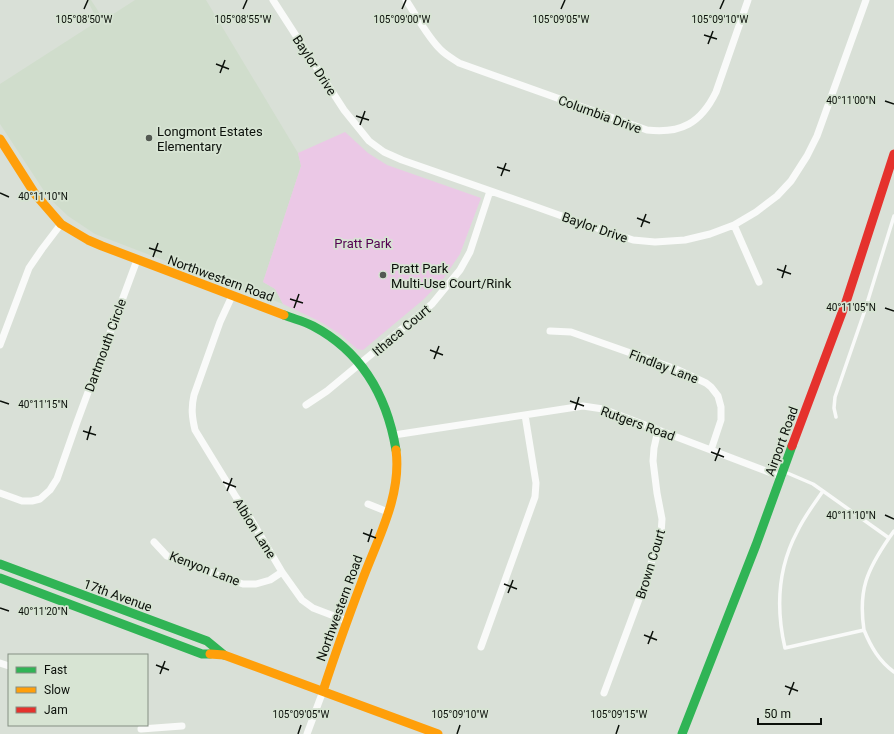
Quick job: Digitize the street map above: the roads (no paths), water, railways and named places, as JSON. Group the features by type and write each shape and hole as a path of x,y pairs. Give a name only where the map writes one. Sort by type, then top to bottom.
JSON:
{"main road":[{"name":"Northwestern Road","path":"0,139 35,194 61,224 88,240 102,246 311,325 328,334 343,346 360,364 382,398 394,435 397,458 394,492 322,691"},
{"name":"Airport Road","path":"682,734 783,475 866,245 894,154"},
{"name":"17th Avenue","path":"0,564 207,641 224,655"},
{"name":"17th Avenue","path":"0,578 202,654 224,655 438,734"}],"street":[{"name":"Baylor Drive","path":"273,0 344,110 369,140 384,152 402,160 572,220 633,240 655,242 685,240 710,234 734,225 756,212 777,196 791,181 807,156 817,136 866,0"},
{"name":"Columbia Drive","path":"406,0 434,42 448,56 459,62 647,130 659,132 683,127 694,121 711,103 748,0"},
{"name":"Ithaca Court","path":"306,405 360,364 432,304 460,270 470,252 490,191"},
{"path":"0,345 29,268 61,224"},
{"path":"734,225 759,282"},
{"name":"Dartmouth Circle","path":"0,493 22,501 32,501 40,499 50,490 57,479 136,260"},
{"name":"Albion Lane","path":"232,296 220,322 194,395 192,418 195,430 282,572 302,600 313,608 347,621"},
{"name":"Findlay Lane","path":"550,331 571,332 676,369 706,383 718,396 721,407 721,420 711,450"},
{"name":"Rutgers Road","path":"394,435 583,406 603,409 711,450 783,475"},
{"path":"481,647 535,497 536,483 525,415"},
{"name":"Brown Court","path":"604,693 639,599 661,534 662,519 653,461 658,430"},
{"path":"368,504 388,512"},
{"name":"Kenyon Lane","path":"154,542 167,556 243,584 256,584 270,580 282,572"},
{"path":"307,734 322,691"},
{"path":"140,729 182,726"}],"lane":[{"path":"836,417 834,406 835,397 864,313 894,216"},
{"path":"783,475 813,484 889,538"},
{"path":"823,491 798,530 790,546 785,562 780,589 779,607 781,633 785,648 864,630"},
{"path":"894,531 874,562 866,580 862,602 864,630 870,644 885,665 894,672"}],"place":[{"name":"Longmont Estates Elementary","path":"149,138"},
{"name":"Pratt Park Multi-Use Court/Rink","path":"383,275"}],"park label":[{"name":"Pratt Park","path":"363,243"}]}
